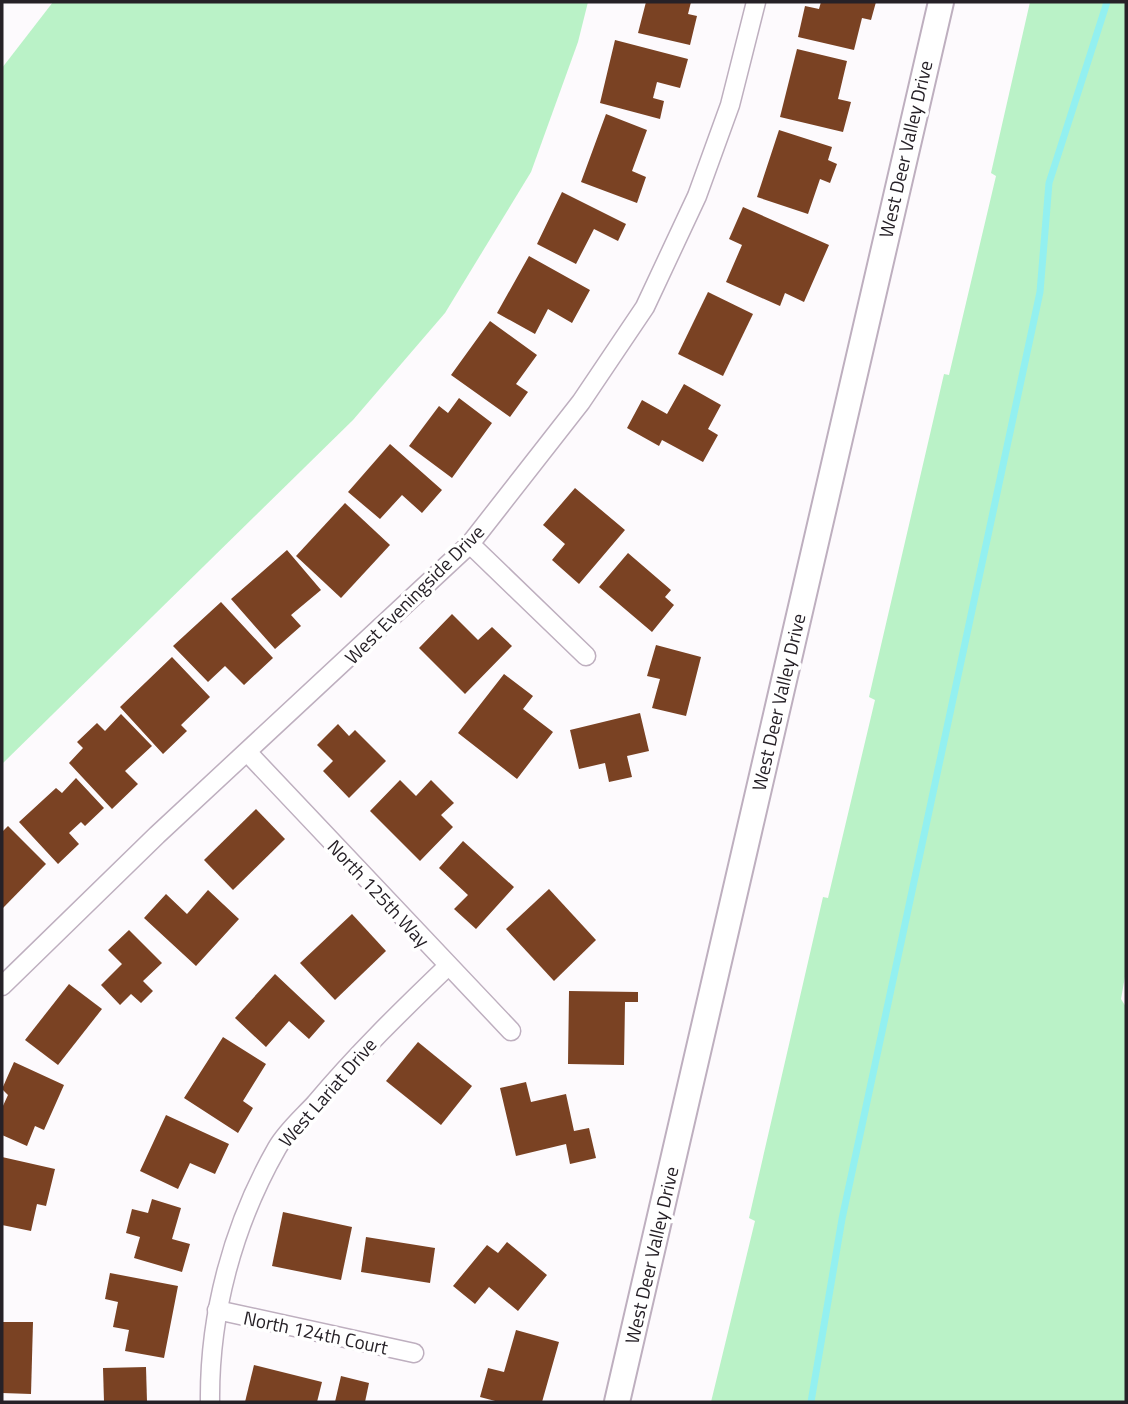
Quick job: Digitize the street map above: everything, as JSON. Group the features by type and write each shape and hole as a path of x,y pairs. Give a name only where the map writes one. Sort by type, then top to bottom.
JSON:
{"street":[{"name":"West Eveningside Drive","path":"2,986 158,835 249,754 470,544 581,402 645,307 697,196 730,105 757,2"},
{"name":"West Deer Valley Drive","path":"617,1402 941,2"},
{"path":"470,544 586,656"},
{"name":"North 125th Way","path":"249,754 511,1031"},
{"name":"West Lariat Drive","path":"210,1402 209,1362 217,1310 240,1225 278,1146 359,1052 448,966"},
{"name":"North 124th Court","path":"217,1310 414,1353"}],"green space":[{"path":"53,2 588,2 578,42 531,172 445,313 353,420 2,764 2,68"},
{"path":"1030,2 1126,2 1126,971 1121,999 1126,1007 1126,1402 711,1402 755,1221 749,1218 823,897 828,898 875,700 869,697 944,374 949,375 996,176 991,173"}],"building":[{"path":"646,2 691,2 688,14 697,16 690,45 638,33"},
{"path":"821,2 876,2 871,20 862,18 854,50 798,37 805,6 819,9"},
{"path":"615,40 688,59 680,88 657,82 653,98 664,101 660,119 600,103"},
{"path":"797,49 847,61 838,99 851,102 843,132 780,117"},
{"path":"606,114 647,130 632,171 646,177 637,203 581,182"},
{"path":"779,130 832,147 828,160 837,164 830,183 820,179 808,214 757,197"},
{"path":"562,192 626,224 618,241 594,229 576,264 537,244"},
{"path":"743,207 829,245 804,302 785,293 780,306 726,282 742,245 729,239"},
{"path":"529,256 590,290 572,323 548,309 535,334 497,313"},
{"path":"708,292 753,314 723,376 678,354"},
{"path":"490,321 537,355 516,384 528,392 510,417 451,375"},
{"path":"684,384 721,405 708,429 718,435 703,462 662,440 659,446 627,428 642,400 667,414"},
{"path":"459,398 492,423 452,478 409,446 439,406 448,413"},
{"path":"390,444 442,490 422,513 402,495 380,519 348,492"},
{"path":"575,488 625,530 579,584 552,560 565,544 543,525"},
{"path":"345,503 390,545 341,598 296,556"},
{"path":"287,550 321,590 291,615 301,626 275,649 231,599"},
{"path":"628,553 671,590 665,597 674,605 652,632 599,587"},
{"path":"221,602 273,658 244,685 225,666 208,682 173,646"},
{"path":"452,614 478,640 492,627 512,646 465,694 419,648"},
{"path":"656,645 701,657 686,716 652,708 660,679 647,676"},
{"path":"172,657 210,697 181,725 187,731 163,754 120,707"},
{"path":"504,674 533,696 523,709 553,732 517,779 458,733"},
{"path":"640,713 649,751 627,756 632,777 609,782 605,763 579,769 570,730"},
{"path":"121,714 152,746 125,771 138,784 112,809 69,763 83,748 77,742 97,723 105,731"},
{"path":"338,724 349,736 355,730 386,761 349,798 323,771 333,761 317,745"},
{"path":"76,778 104,808 85,826 81,822 69,833 79,844 58,864 19,822 56,788 62,793"},
{"path":"400,780 416,796 431,780 454,803 441,815 453,827 420,861 370,811"},
{"path":"256,809 285,839 233,890 204,860"},
{"path":"8,826 46,864 2,909 2,832"},
{"path":"463,841 514,887 476,929 454,909 468,895 439,868"},
{"path":"549,889 596,940 554,981 506,929"},
{"path":"208,890 239,919 196,966 144,918 166,894 187,914"},
{"path":"352,914 386,951 335,1000 300,963"},
{"path":"129,930 162,963 143,981 153,991 141,1003 131,994 120,1005 101,985 122,964 108,950"},
{"path":"275,974 325,1021 309,1039 289,1021 266,1047 235,1018"},
{"path":"69,984 102,1009 58,1065 25,1040"},
{"path":"569,991 638,992 638,1002 625,1002 624,1065 568,1064"},
{"path":"223,1037 266,1064 243,1101 253,1108 238,1133 184,1098"},
{"path":"418,1042 472,1086 441,1125 386,1081"},
{"path":"14,1062 64,1085 44,1130 35,1126 27,1146 2,1135 2,1108 8,1095 2,1089"},
{"path":"526,1082 531,1102 566,1094 574,1131 589,1128 596,1158 570,1164 566,1144 516,1156 500,1088"},
{"path":"166,1115 229,1144 215,1174 190,1163 178,1189 140,1171"},
{"path":"2,1157 55,1169 46,1206 37,1204 31,1231 2,1225"},
{"path":"152,1199 181,1208 172,1239 190,1244 182,1272 134,1258 140,1237 126,1233 132,1209 148,1213"},
{"path":"283,1212 352,1227 341,1280 272,1266"},
{"path":"366,1237 435,1248 430,1283 361,1272"},
{"path":"507,1242 547,1275 518,1311 489,1287 475,1304 453,1286 487,1245 498,1253"},
{"path":"110,1273 178,1286 164,1358 125,1351 129,1330 113,1327 118,1302 105,1299"},
{"path":"2,1322 33,1322 31,1394 2,1393"},
{"path":"516,1330 559,1342 542,1402 499,1402 480,1397 488,1368 504,1372"},
{"path":"254,1365 322,1382 317,1402 245,1402"},
{"path":"146,1367 147,1402 104,1402 103,1368"},
{"path":"341,1376 369,1383 365,1402 335,1402"}],"waterway":[{"path":"811,1402 842,1219 1040,292 1049,183 1107,2"}]}
